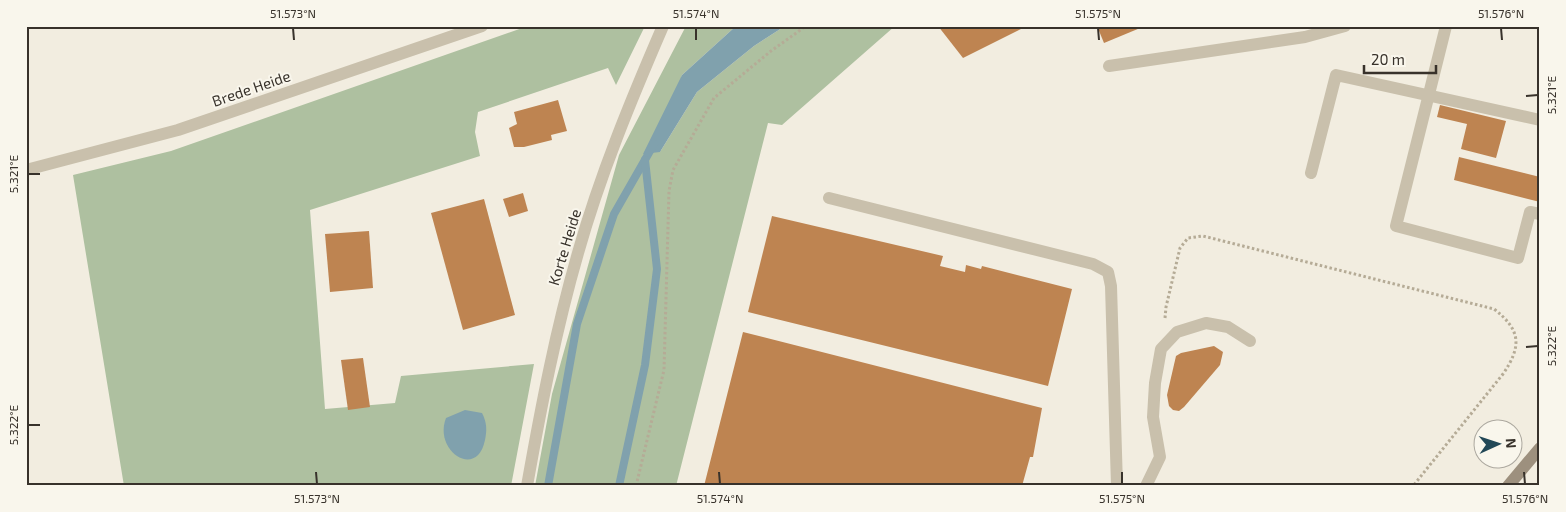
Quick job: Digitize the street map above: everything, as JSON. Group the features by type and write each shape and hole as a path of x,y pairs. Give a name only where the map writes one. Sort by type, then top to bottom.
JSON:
{"main road":[{"path":"1508,486 1540,448"}],"street":[{"name":"Brede Heide","path":"26,170 178,130 482,26"},
{"name":"Korte Heide","path":"527,486 559,325 578,251 612,151 663,26"},
{"path":"1109,66 1305,38 1345,26"},
{"path":"1446,26 1396,226 1518,258 1530,212 1540,214"},
{"path":"1311,173 1336,75 1540,120"},
{"path":"829,198 1093,264 1108,272 1111,286 1117,486"},
{"path":"1146,486 1160,457 1153,416 1155,383 1161,349 1177,332 1206,323 1228,326 1250,341"}],"path":[{"path":"636,486 664,370 669,192 673,170 714,98 771,51 806,26"},
{"path":"1177,332 1164,316 1180,248 1188,238 1204,236 1494,309 1509,321 1517,340 1514,358 1504,374 1413,486"}],"green space":[{"path":"528,26 645,26 616,85 608,68 478,112 475,132 480,156 310,210 325,409 395,403 401,376 534,364 511,486 124,486 73,175 171,151"},
{"path":"686,26 736,26 682,75 660,152 697,92 754,46 785,26 895,26 782,125 768,123 676,486 535,486 552,394 619,155"}],"water":[{"path":"736,26 785,26 754,46 697,92 660,152 643,154 682,75"},
{"path":"465,410 482,413 486,430 485,440 480,452 474,458 466,459 458,456 451,450 445,441 444,430 446,418"}],"building":[{"path":"938,26 1027,26 963,58"},
{"path":"1097,26 1145,26 1104,43"},
{"path":"558,100 567,131 551,135 552,140 524,147 514,147 509,128 517,124 514,112"},
{"path":"1440,105 1506,121 1496,158 1461,149 1467,124 1437,117"},
{"path":"1459,157 1540,177 1540,202 1454,180"},
{"path":"523,193 528,211 509,217 503,199"},
{"path":"484,199 515,315 463,330 431,213"},
{"path":"772,216 943,256 940,266 965,272 966,265 981,269 982,266 1072,289 1048,386 748,312"},
{"path":"369,231 373,288 330,292 325,234"},
{"path":"743,332 1042,408 1033,457 1030,457 1022,486 704,486"},
{"path":"1214,346 1223,352 1220,365 1184,407 1179,411 1173,410 1169,406 1167,395 1176,356 1181,353"},
{"path":"363,358 370,407 348,410 341,360"}],"waterway":[{"path":"548,486 577,324 614,214 654,144"},
{"path":"619,486 645,365 657,269 645,160"}]}
